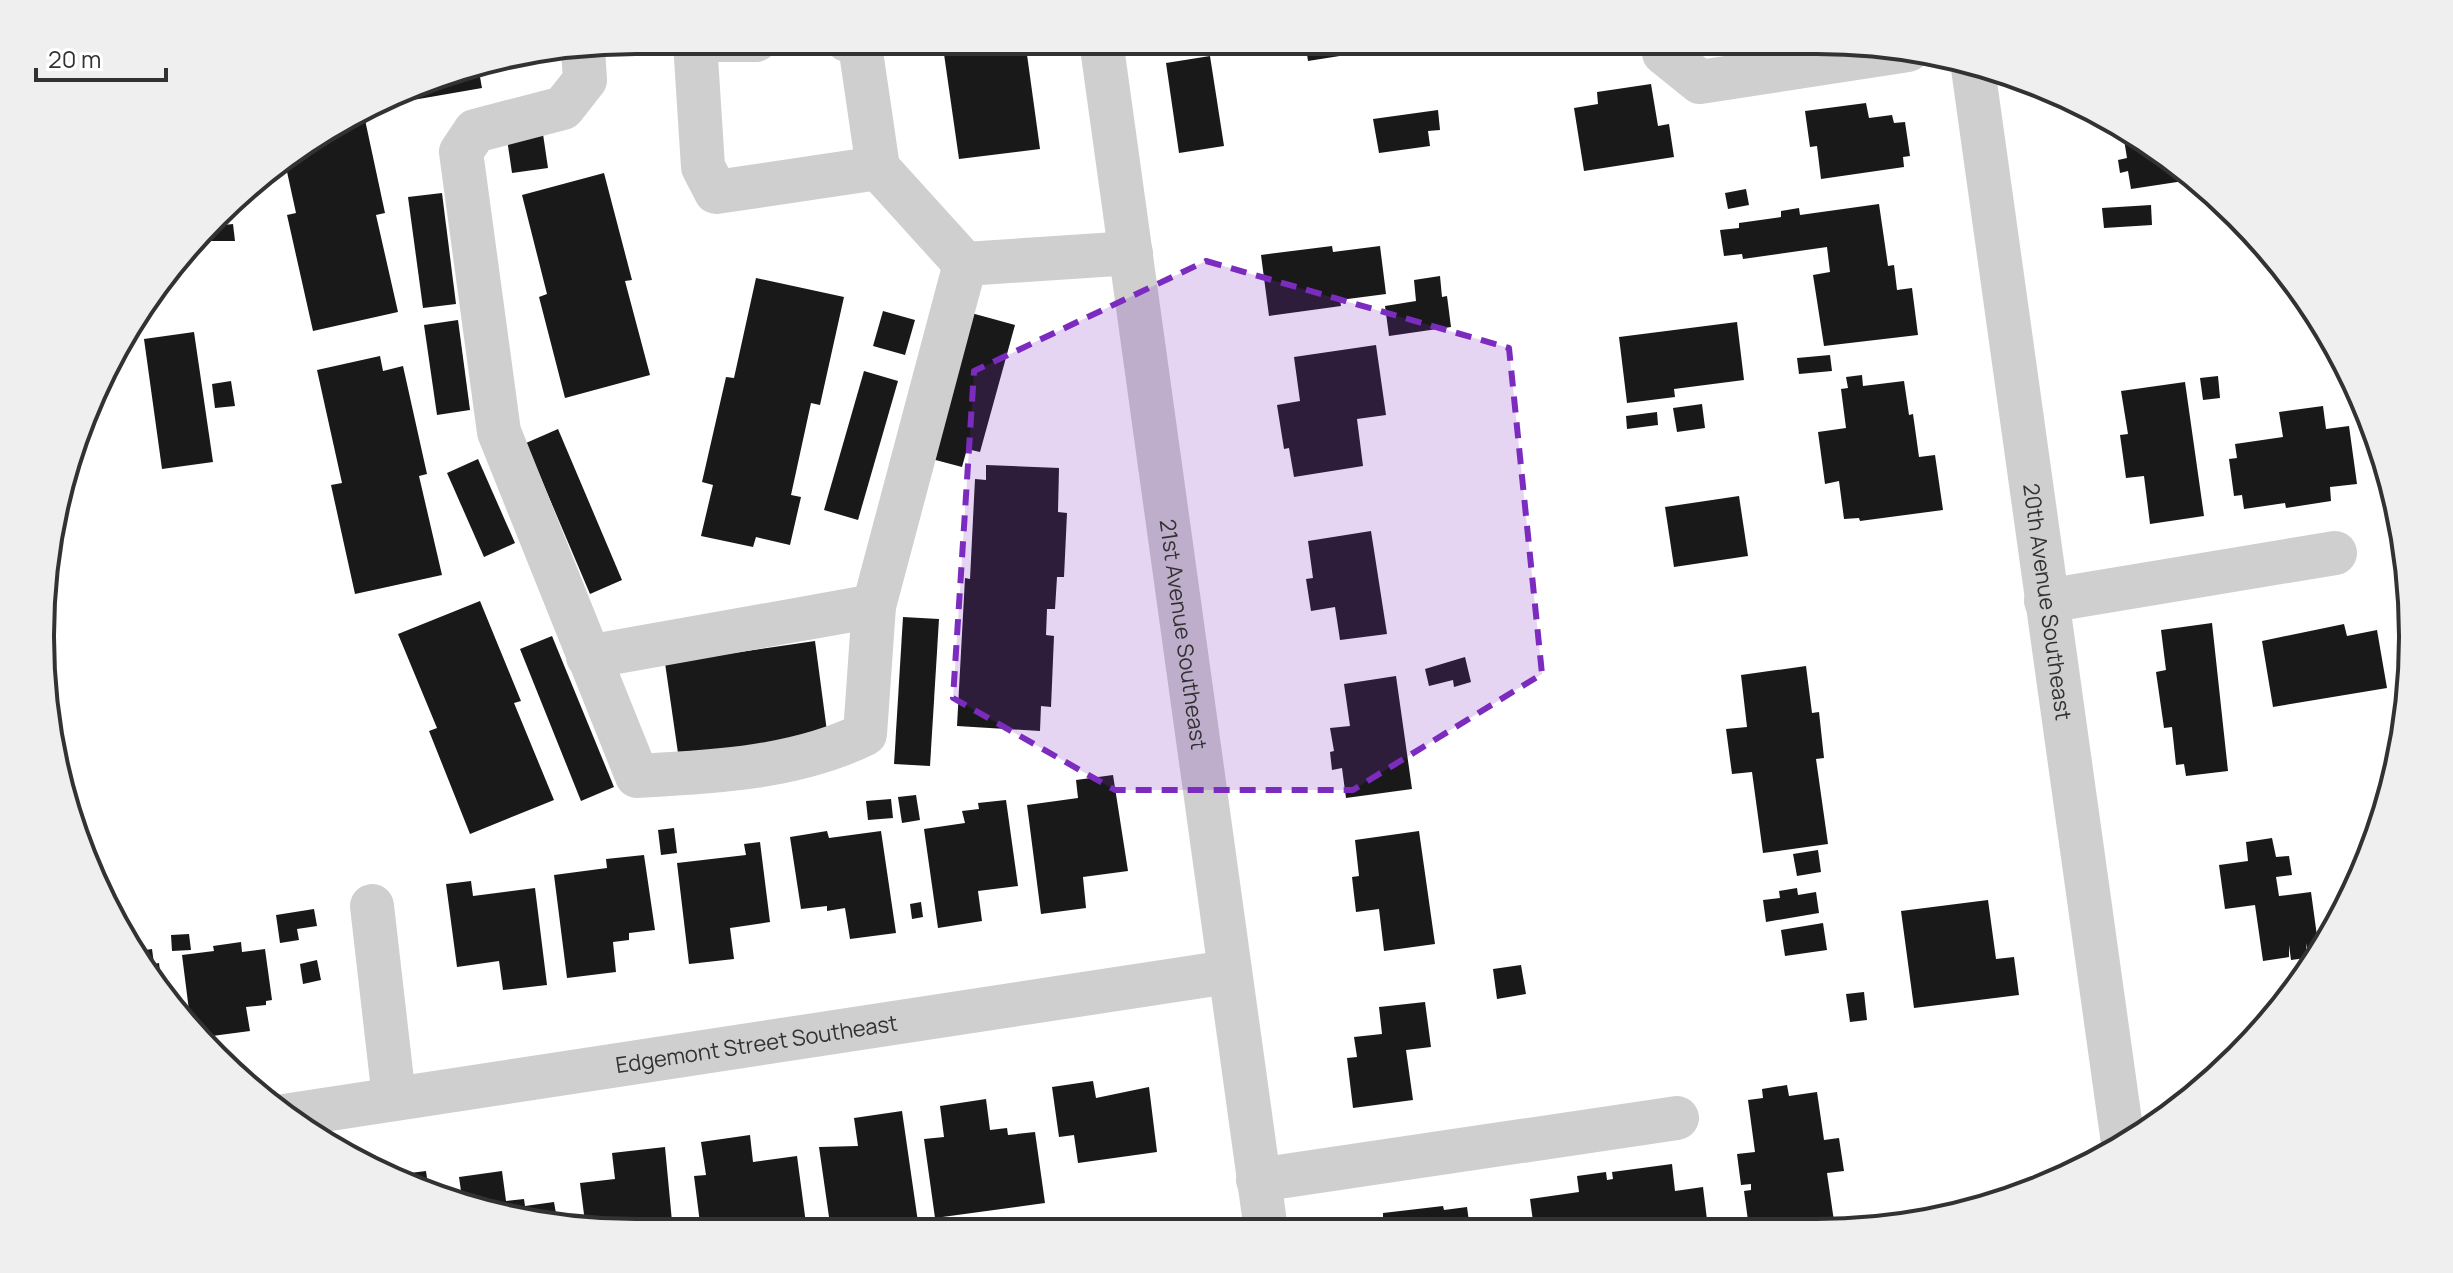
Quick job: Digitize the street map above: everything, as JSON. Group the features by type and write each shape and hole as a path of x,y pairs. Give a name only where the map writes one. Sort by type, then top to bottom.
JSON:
{"street":[{"path":"693,54 703,167 716,192 878,168"},
{"path":"861,54 878,168 965,264"},
{"name":"21st Avenue Southeast","path":"1103,54 1264,1219"},
{"path":"1665,54 1700,82 1867,56"},
{"path":"583,57 585,80 563,108 475,131 461,152 499,432 637,776 700,772 827,753 865,734 874,606 965,264"},
{"name":"20th Avenue Southeast","path":"1974,76 2122,1133"},
{"path":"965,264 1131,253"},
{"path":"2046,601 2335,553"},
{"path":"588,657 874,606"},
{"path":"372,906 394,1098"},
{"name":"Edgemont Street Southeast","path":"302,1113 1228,972"},
{"path":"1258,1180 1677,1118"}],"highlighted area":[{"path":"1206,261 1509,348 1542,674 1353,790 1115,790 953,698 974,371"}],"building":[{"path":"944,54 1027,54 1040,149 959,159"},
{"path":"1307,54 1352,54 1308,61"},
{"path":"1210,56 1224,146 1179,153 1166,63"},
{"path":"480,76 482,88 408,101"},
{"path":"1651,84 1658,126 1669,124 1674,157 1584,171 1574,108 1598,104 1597,92"},
{"path":"1866,103 1869,118 1892,115 1894,123 1905,122 1910,156 1903,157 1904,167 1821,179 1817,146 1810,147 1805,111"},
{"path":"1438,110 1440,130 1428,131 1430,146 1379,153 1373,119"},
{"path":"365,121 385,213 376,215 398,312 313,331 287,215 296,213 287,171"},
{"path":"543,134 548,168 512,173 507,139"},
{"path":"2124,142 2180,182 2131,189 2128,171 2120,173 2118,160 2127,158"},
{"path":"604,173 632,280 625,281 650,375 565,398 539,297 547,294 522,195"},
{"path":"1746,189 1749,205 1728,209 1725,193"},
{"path":"442,193 456,304 423,308 408,197"},
{"path":"1879,204 1888,266 1894,265 1897,290 1912,288 1918,335 1824,346 1813,275 1830,272 1827,247 1743,259 1742,254 1724,256 1720,230 1739,228 1739,223 1781,217 1781,211 1799,208 1800,215"},
{"path":"2151,205 2152,225 2104,228 2102,208"},
{"path":"233,224 235,241 210,241 225,225"},
{"path":"1332,246 1333,252 1380,246 1386,294 1340,300 1341,306 1269,316 1261,255"},
{"path":"1440,276 1442,297 1447,296 1451,327 1389,336 1385,306 1416,301 1414,280"},
{"path":"756,278 844,297 820,405 811,403 791,495 801,497 790,545 756,537 753,547 701,536 713,485 702,482 726,377 734,378"},
{"path":"883,311 915,320 905,355 873,346"},
{"path":"964,311 1015,325 980,452 967,449 962,467 928,458"},
{"path":"458,320 470,410 437,415 424,325"},
{"path":"1737,322 1744,380 1674,389 1675,397 1627,403 1619,337"},
{"path":"194,332 213,462 162,469 144,339"},
{"path":"1376,345 1386,415 1357,419 1363,466 1294,477 1289,448 1284,449 1277,405 1300,401 1294,357"},
{"path":"1830,355 1832,371 1799,374 1797,358"},
{"path":"380,356 383,371 403,366 427,474 419,476 442,575 355,594 331,485 342,483 317,370"},
{"path":"864,371 898,381 858,520 824,510"},
{"path":"1862,375 1863,386 1904,381 1909,415 1913,414 1919,457 1935,455 1943,510 1860,521 1859,518 1844,519 1839,481 1825,484 1818,432 1846,428 1841,389 1848,388 1846,377"},
{"path":"2218,376 2220,398 2203,400 2200,378"},
{"path":"231,381 235,406 215,408 212,384"},
{"path":"2185,382 2204,516 2150,524 2144,476 2126,478 2120,435 2128,434 2121,391"},
{"path":"1702,404 1705,428 1677,432 1673,408"},
{"path":"2323,406 2326,429 2349,426 2357,484 2330,487 2331,501 2286,508 2285,503 2244,509 2242,495 2234,496 2229,459 2237,458 2235,444 2283,437 2279,412"},
{"path":"1657,412 1658,425 1627,429 1626,416"},
{"path":"558,429 622,580 590,594 526,443"},
{"path":"478,459 515,543 484,557 447,473"},
{"path":"986,465 1059,468 1058,512 1067,513 1064,577 1057,577 1055,609 1047,609 1046,635 1054,636 1051,707 1041,706 1040,731 957,726 965,578 970,579 975,479 986,480"},
{"path":"1739,496 1748,556 1674,567 1665,507"},
{"path":"1371,531 1387,634 1340,640 1335,607 1311,611 1306,579 1313,578 1308,541"},
{"path":"480,601 521,701 514,703 554,800 470,834 429,731 437,728 398,634"},
{"path":"903,617 939,619 930,766 894,764"},
{"path":"2212,623 2228,771 2186,776 2184,764 2176,765 2172,727 2164,728 2156,672 2166,670 2161,630"},
{"path":"2344,624 2347,636 2377,630 2387,688 2273,707 2262,641"},
{"path":"552,636 614,787 581,801 520,649"},
{"path":"815,641 828,739 679,760 665,663"},
{"path":"1465,657 1471,682 1454,687 1453,680 1429,686 1425,669"},
{"path":"1806,666 1812,713 1819,712 1824,758 1816,759 1828,844 1763,853 1752,772 1732,774 1726,729 1747,727 1741,675"},
{"path":"1396,676 1412,789 1346,798 1342,768 1332,770 1330,752 1334,751 1330,728 1350,726 1344,684"},
{"path":"1113,775 1128,871 1083,877 1086,908 1041,914 1027,805 1078,798 1076,780"},
{"path":"916,795 920,820 902,823 898,797"},
{"path":"891,799 893,818 868,820 866,801"},
{"path":"1006,800 1018,886 978,891 982,921 938,928 924,829 965,823 962,811 979,809 978,803"},
{"path":"674,828 677,853 661,855 658,830"},
{"path":"827,831 829,838 881,831 896,933 850,939 845,908 827,911 827,906 801,909 790,837"},
{"path":"1419,831 1435,944 1384,951 1379,909 1356,912 1352,877 1359,876 1355,840"},
{"path":"2272,838 2276,857 2289,856 2292,875 2276,877 2279,896 2311,892 2317,935 2307,950 2306,943 2302,959 2291,960 2289,945 2289,957 2263,961 2255,905 2225,909 2219,865 2248,861 2246,842"},
{"path":"760,842 770,922 730,928 734,959 689,964 677,863 746,855 744,844"},
{"path":"1818,850 1821,872 1797,876 1793,854"},
{"path":"644,855 655,930 629,933 629,940 613,942 616,972 567,978 554,875 607,868 606,859"},
{"path":"471,881 473,896 535,888 547,985 503,990 499,961 457,967 446,884"},
{"path":"1797,888 1798,895 1816,892 1819,913 1766,922 1763,900 1780,898 1779,891"},
{"path":"1988,900 1996,959 2014,957 2019,995 1914,1008 1901,911"},
{"path":"921,902 923,917 912,919 910,904"},
{"path":"314,909 317,926 297,929 299,940 280,943 276,915"},
{"path":"1823,923 1827,950 1785,956 1781,930"},
{"path":"189,934 191,950 172,951 171,935"},
{"path":"241,942 242,952 265,949 272,1000 266,1001 266,1005 246,1007 250,1031 213,1036 189,1009 182,955 214,951 213,946"},
{"path":"152,949 154,963 152,960 146,950"},
{"path":"317,960 321,980 303,984 300,964"},
{"path":"1521,965 1526,994 1497,999 1493,969"},
{"path":"1864,992 1867,1020 1850,1022 1846,994"},
{"path":"1425,1002 1431,1047 1406,1050 1413,1100 1353,1108 1347,1058 1357,1057 1354,1037 1382,1034 1379,1007"},
{"path":"1093,1081 1096,1098 1149,1087 1157,1152 1078,1163 1074,1135 1059,1137 1052,1087"},
{"path":"1787,1085 1789,1096 1817,1092 1824,1140 1839,1138 1844,1171 1827,1173 1834,1219 1748,1219 1744,1191 1751,1190 1751,1184 1741,1185 1737,1154 1755,1152 1748,1100 1763,1098 1762,1089"},
{"path":"986,1099 990,1130 1007,1128 1008,1135 1035,1132 1045,1203 935,1218 924,1139 944,1137 940,1106"},
{"path":"902,1111 918,1219 829,1219 819,1147 858,1146 854,1118"},
{"path":"750,1135 753,1162 797,1156 805,1219 699,1219 694,1176 706,1175 701,1142"},
{"path":"665,1147 672,1219 584,1217 580,1183 615,1179 612,1153"},
{"path":"1672,1164 1675,1191 1703,1187 1707,1219 1533,1219 1530,1199 1579,1192 1577,1176 1606,1172 1607,1180 1613,1179 1612,1172"},
{"path":"426,1171 427,1180 414,1175 410,1173"},
{"path":"502,1171 506,1201 524,1199 525,1206 554,1202 556,1213 461,1192 459,1177"},
{"path":"1443,1206 1444,1210 1467,1207 1469,1219 1383,1219 1383,1213"}]}
